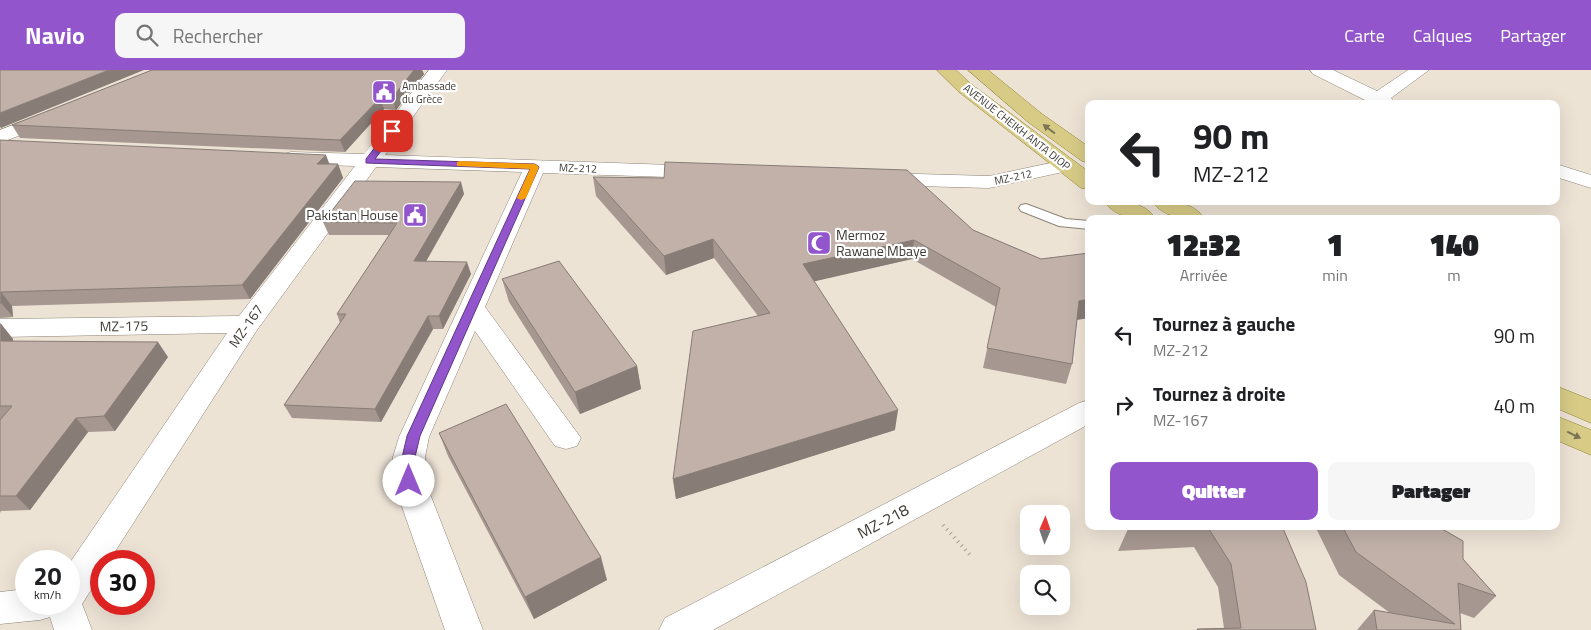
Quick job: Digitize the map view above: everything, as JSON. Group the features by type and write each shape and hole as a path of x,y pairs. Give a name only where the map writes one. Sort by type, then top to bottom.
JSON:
{"main road":[{"name":"AVENUE CHEIKH ANTA DIOP","path":"946,70 965,88 1085,180"},
{"name":"AVENUE CHEIKH ANTA DIOP","path":"977,70 1035,118 1085,154"},
{"path":"1122,205 1139,215"},
{"path":"1170,205 1187,215"},
{"path":"1560,398 1591,412"},
{"path":"1560,429 1591,443"}],"street":[{"name":"MZ-167","path":"80,576 247,324 438,70"},
{"path":"1319,70 1381,100"},
{"path":"1384,100 1420,70"},
{"path":"0,137 64,111"},
{"path":"0,145 30,146"},
{"name":"MZ-212","path":"269,157 723,173"},
{"name":"MZ-212","path":"861,178 989,182 1065,166"},
{"path":"464,630 409,481 409,457 414,436 535,167"},
{"path":"1560,171 1591,182"},
{"path":"472,307 566,438"},
{"name":"MZ-175","path":"0,328 247,324"},
{"name":"MZ-218","path":"678,630 1085,413"},
{"path":"0,608 15,606"},
{"path":"68,615 73,630"}],"lane":[{"path":"1026,208 1064,223 1085,225"}],"path":[{"path":"920,501 971,556"}],"building":[{"path":"0,70 109,70 0,113"},
{"path":"152,70 414,70 392,98 380,98 340,140 12,125"},
{"path":"0,140 326,155 317,164 338,164 242,285 1,292 0,303"},
{"path":"665,162 907,170 973,230 1041,259 1085,254 1085,300 1079,301 1072,364 987,348 1000,288 914,240 803,264 898,410 673,479 693,331 770,313 713,239 664,256 593,177 664,178"},
{"path":"355,181 461,182 414,261 467,262 439,316 428,316 375,409 284,405 346,314 337,314 397,223 323,222"},
{"path":"559,261 637,366 575,392 502,279"},
{"path":"0,324 1,341 158,342 104,416 76,418 16,496 0,496 0,420 12,406 0,406"},
{"path":"506,404 601,557 525,597 439,433"},
{"path":"1210,530 1284,530 1306,582 1316,630 1198,630 1241,628 1231,564"},
{"path":"1344,530 1444,530 1463,541 1463,559 1496,596 1458,583 1461,630 1377,630 1374,610 1455,624 1356,552"}],"slow traffic":[{"path":"460,164 535,167 521,198"}],"place":[{"name":"Ambassade du Grèce","path":"384,92"},
{"name":"Pakistan House","path":"415,215"},
{"name":"Mermoz Rawane Mbaye","path":"819,243"}],"route":[{"path":"392,131 369,161 535,167 414,436 409,457 409,481"}]}
